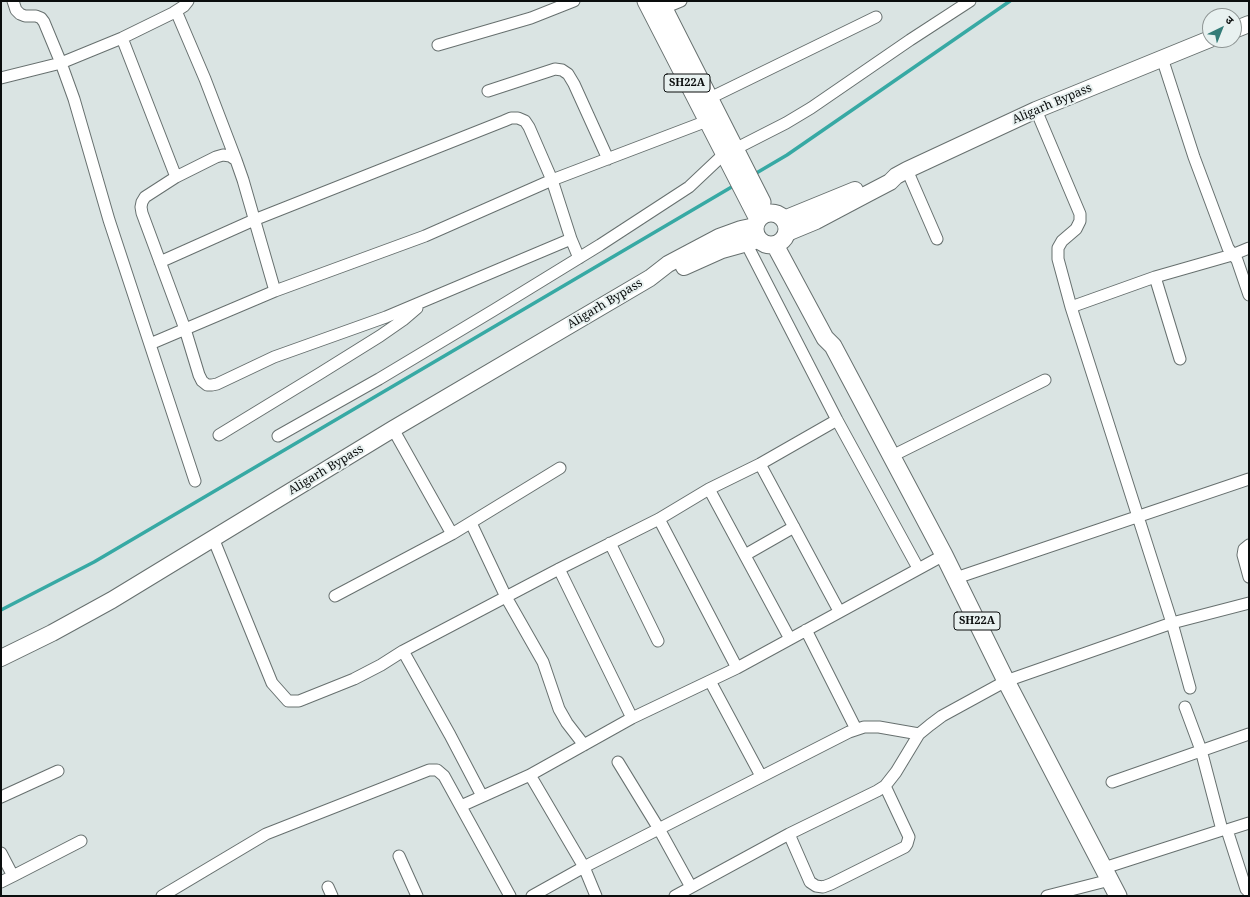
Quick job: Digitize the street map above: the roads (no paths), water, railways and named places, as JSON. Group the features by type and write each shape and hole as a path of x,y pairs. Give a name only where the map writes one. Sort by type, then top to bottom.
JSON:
{"main road":[{"name":"SH22A","path":"646,1 707,121 732,158"},
{"name":"SH22A","path":"662,5 710,98 757,221"},
{"name":"Aligarh Bypass","path":"782,234 882,179 902,173 1036,110 1202,42"},
{"path":"771,213 778,214 782,234 771,246 764,244 757,221 771,213"},
{"name":"Aligarh Bypass","path":"1,658 92,612 393,429 650,278 668,264 719,237 757,221"},
{"name":"SH22A","path":"782,234 825,338 833,346 944,555 1006,681 1118,896"}],"street":[{"path":"12,1 16,10 20,14 41,18 62,63 109,220 195,481"},
{"path":"1,78 62,63 122,38 176,11 188,1"},
{"path":"438,45 531,18 574,1"},
{"path":"662,5 681,1"},
{"path":"278,436 392,371 579,258 811,108 970,1"},
{"path":"176,11 205,79 236,160 275,291"},
{"path":"710,98 876,17"},
{"path":"122,38 176,177"},
{"path":"1162,58 1194,157 1228,248 1237,260 1249,295"},
{"path":"488,91 555,69 562,70 568,74 574,84 608,159"},
{"path":"1036,110 1080,214 1080,221 1076,229 1062,241 1058,248 1058,259 1071,307 1172,623 1190,688"},
{"path":"160,262 254,220 511,118 518,118 525,121 529,127 552,180 571,239 579,258"},
{"path":"150,344 275,291 425,236 552,180 707,121"},
{"path":"236,160 230,156 222,155 216,157 176,177 149,193 142,202 141,207 185,329 199,375 207,384 217,384 274,357 386,317 571,239"},
{"path":"902,173 937,239"},
{"path":"757,221 837,420 918,568"},
{"path":"1071,307 1155,278 1232,255 1249,248"},
{"path":"1155,278 1180,359"},
{"path":"219,435 380,336 403,320 425,301"},
{"path":"892,456 1044,380"},
{"path":"212,538 272,683 288,701 299,702 354,679 381,665 403,650 659,519 709,489 760,464 837,420"},
{"path":"393,429 452,534"},
{"path":"760,464 839,611"},
{"path":"335,596 452,534 560,468"},
{"path":"956,578 1249,478"},
{"path":"709,489 790,638"},
{"path":"659,519 738,668"},
{"path":"471,523 506,597 543,662 559,709 584,745"},
{"path":"745,555 794,527"},
{"path":"610,543 658,641"},
{"path":"1249,545 1244,549 1243,555 1249,577"},
{"path":"461,806 530,775 632,718 738,668 839,611 944,555"},
{"path":"559,569 632,718"},
{"path":"675,896 789,834 885,786 896,772 919,734 942,716 1006,681 1172,623 1249,603"},
{"path":"806,630 856,729"},
{"path":"403,650 482,796"},
{"path":"710,681 762,776"},
{"path":"1185,707 1201,750 1225,830 1246,889 1249,892"},
{"path":"532,896 584,867 856,729 864,727 879,727 919,734"},
{"path":"1112,782 1249,734"},
{"path":"618,762 659,829 691,887"},
{"path":"162,896 266,834 430,770 438,770 444,776 510,896"},
{"path":"1,797 58,771"},
{"path":"530,775 584,867 596,896"},
{"path":"789,834 810,882 816,886 823,887 905,847 909,837 885,786"},
{"path":"1047,896 1225,830 1249,823"},
{"path":"1,882 81,841"},
{"path":"1,853 13,876"},
{"path":"400,856 417,896"}],"waterway":[{"path":"753,175 787,155 1010,1"},
{"path":"1,610 94,562 735,185"}]}
